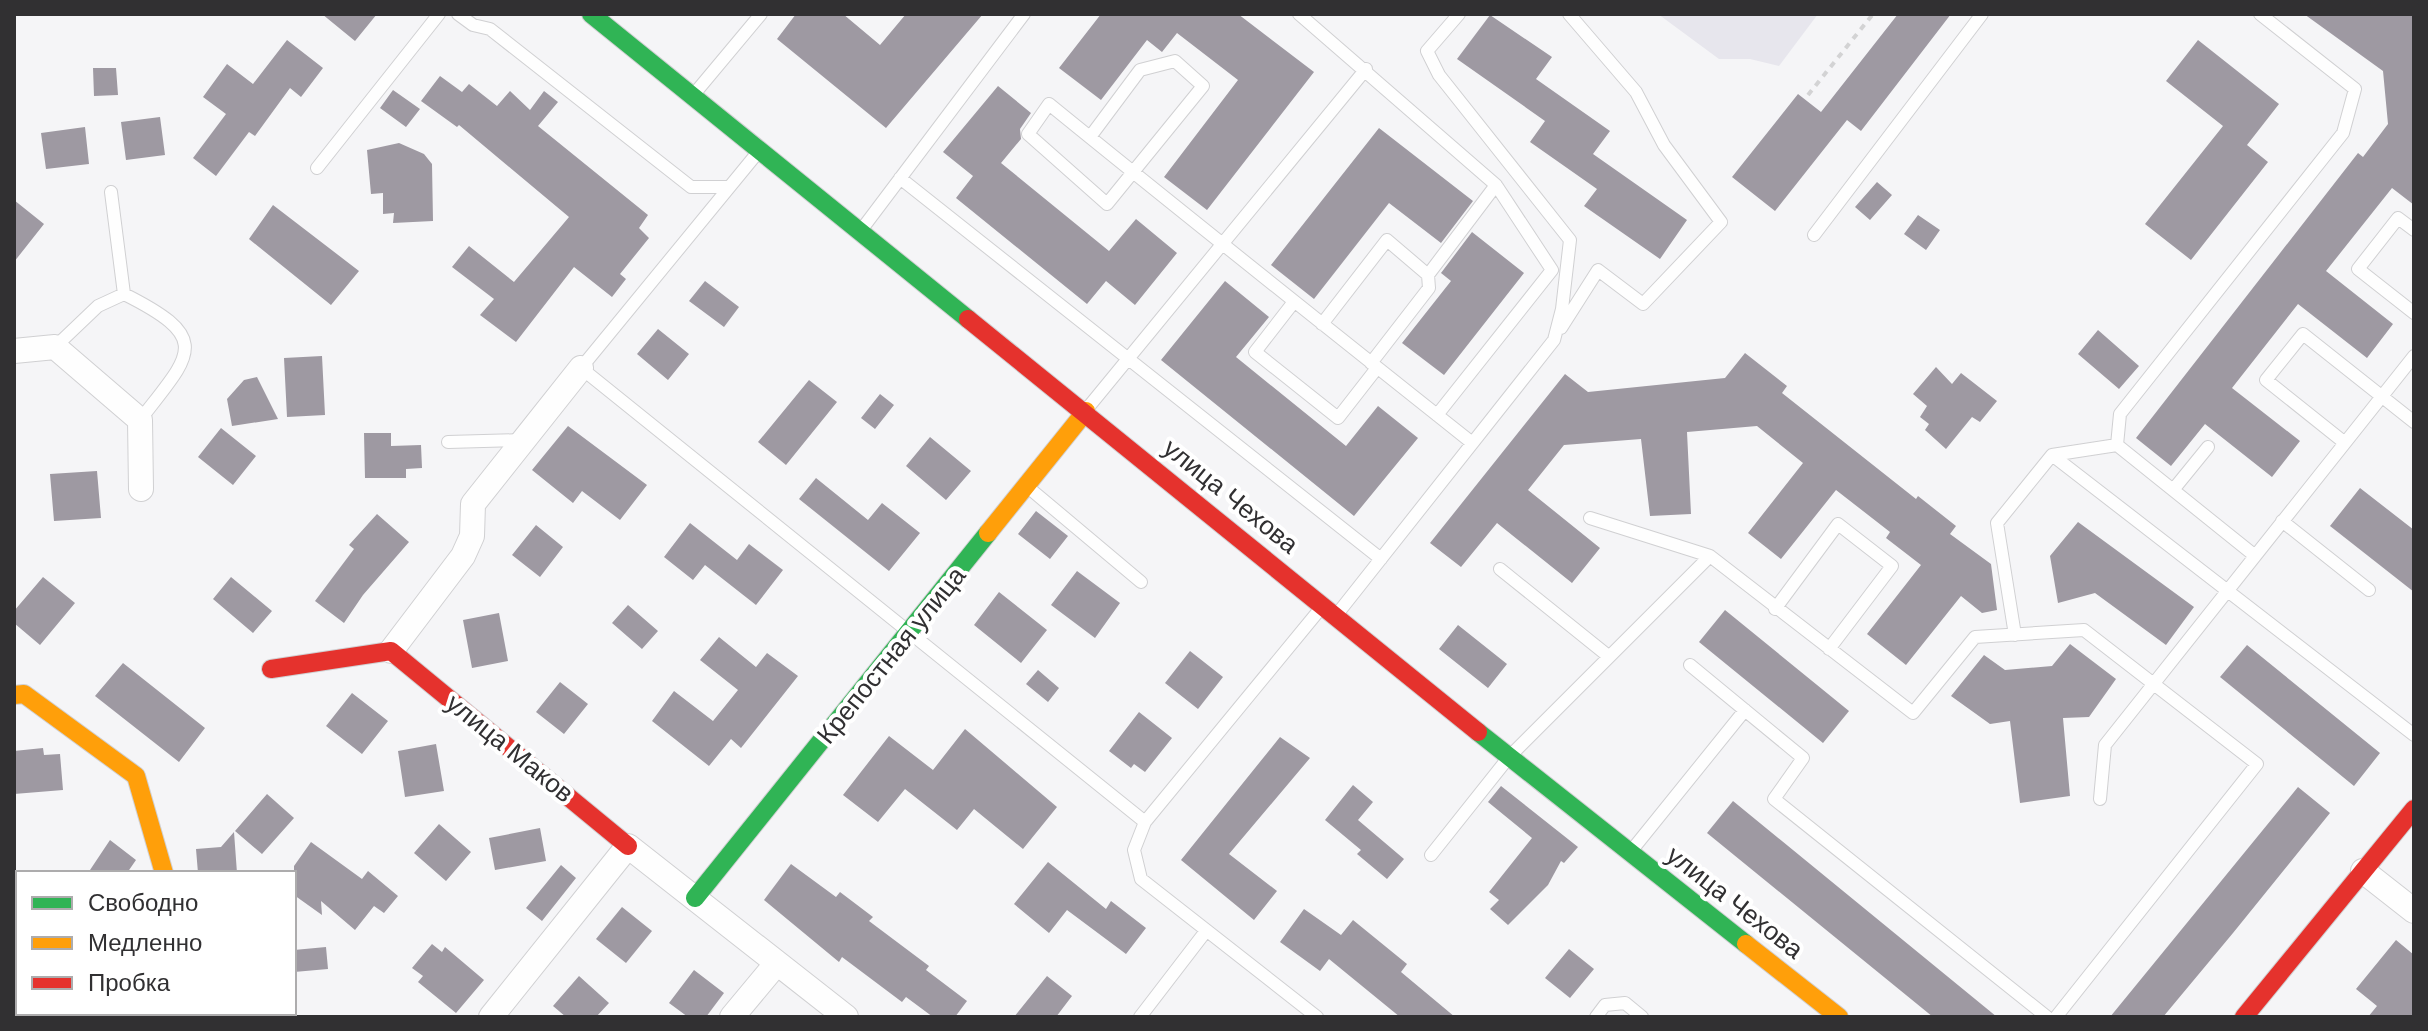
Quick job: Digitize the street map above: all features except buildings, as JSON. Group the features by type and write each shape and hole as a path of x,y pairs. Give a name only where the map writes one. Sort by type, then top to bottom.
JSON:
{"street":[{"name":"улица Чехова","path":"591,14 1086,411 1509,757 1839,1017"},
{"path":"14,351 55,347 140,420 141,489"},
{"path":"271,669 391,651 463,556 472,536 473,504 581,368"},
{"name":"Крепостная улица","path":"695,898 1086,411"},
{"name":"улица Маков","path":"391,651 628,846"},
{"path":"19,694 136,776 163,871"},
{"path":"2244,1017 2363,871 2401,834 2414,809"},
{"path":"491,1017 628,846 846,1017"},
{"path":"2363,871 2414,911"},
{"path":"732,1017 777,963"}],"lane":[{"path":"317,168 439,14"},
{"path":"458,14 473,25 490,29 691,187 729,187"},
{"path":"693,96 761,14"},
{"path":"860,231 1024,14"},
{"path":"1299,14 1496,185 1552,270 1437,415"},
{"path":"1459,14 1427,51 1439,75 1570,240 1562,309 1554,340"},
{"path":"1317,1017 1141,879 1134,850 1145,822 1330,610 1381,559 1554,340 1598,270 1643,304 1721,222 1664,145 1636,92 1569,14"},
{"path":"1814,235 1982,14"},
{"path":"2117,445 2120,414 2343,133 2355,89 2260,14"},
{"path":"1090,137 1140,70 1175,61 1203,86 1135,174 1107,204 1028,134 1049,104 1135,174 1222,244 1293,303 1471,442"},
{"path":"1086,411 1366,69"},
{"path":"759,150 581,368 1145,822"},
{"path":"900,178 1381,559"},
{"path":"1293,303 1255,352 1338,418 1429,288 1428,275 1496,185"},
{"path":"111,192 124,294"},
{"path":"2414,230 2398,218 2358,269 2414,313"},
{"path":"1322,324 1387,240 1428,275"},
{"path":"55,347 98,306 124,294"},
{"path":"124,294 145,305 182,335 188,350 182,365 140,420"},
{"path":"2345,443 2266,380 2303,334 2414,422"},
{"path":"2100,799 2105,745 2414,356"},
{"path":"448,442 523,440"},
{"path":"2015,635 1997,523 2052,455 2117,445 2254,555"},
{"path":"2173,490 2208,447"},
{"path":"2052,455 2414,735"},
{"path":"1026,486 1141,582"},
{"path":"1590,518 1710,556 1913,713 1975,637 2084,630 2257,764 2056,1017"},
{"path":"2282,521 2369,590"},
{"path":"1775,609 1838,524 1892,566 1829,649"},
{"path":"1431,855 1509,757 1607,655 1710,556"},
{"path":"1500,569 1607,655"},
{"path":"1690,665 1803,758 1774,799 2047,1017"},
{"path":"1630,852 1745,710"},
{"path":"1140,1017 1206,931"},
{"path":"1596,1017 1605,1005 1625,1003 1642,1017"}],"path":[{"path":"1808,95 1873,14"}],"shaded area":[{"path":"1658,14 1818,14 1779,66 1750,59 1719,59"}],"traffic: fast":[{"path":"591,14 968,319"},
{"path":"695,898 988,533"},
{"path":"1478,732 1746,944"}],"traffic: slow":[{"path":"988,533 1086,411"},
{"path":"14,695 24,694 136,776 163,871"},
{"path":"1746,944 1839,1017"}],"traffic: jam":[{"path":"968,319 1478,732"},
{"path":"271,669 391,651 628,846"},
{"path":"2244,1017 2414,809"}]}
